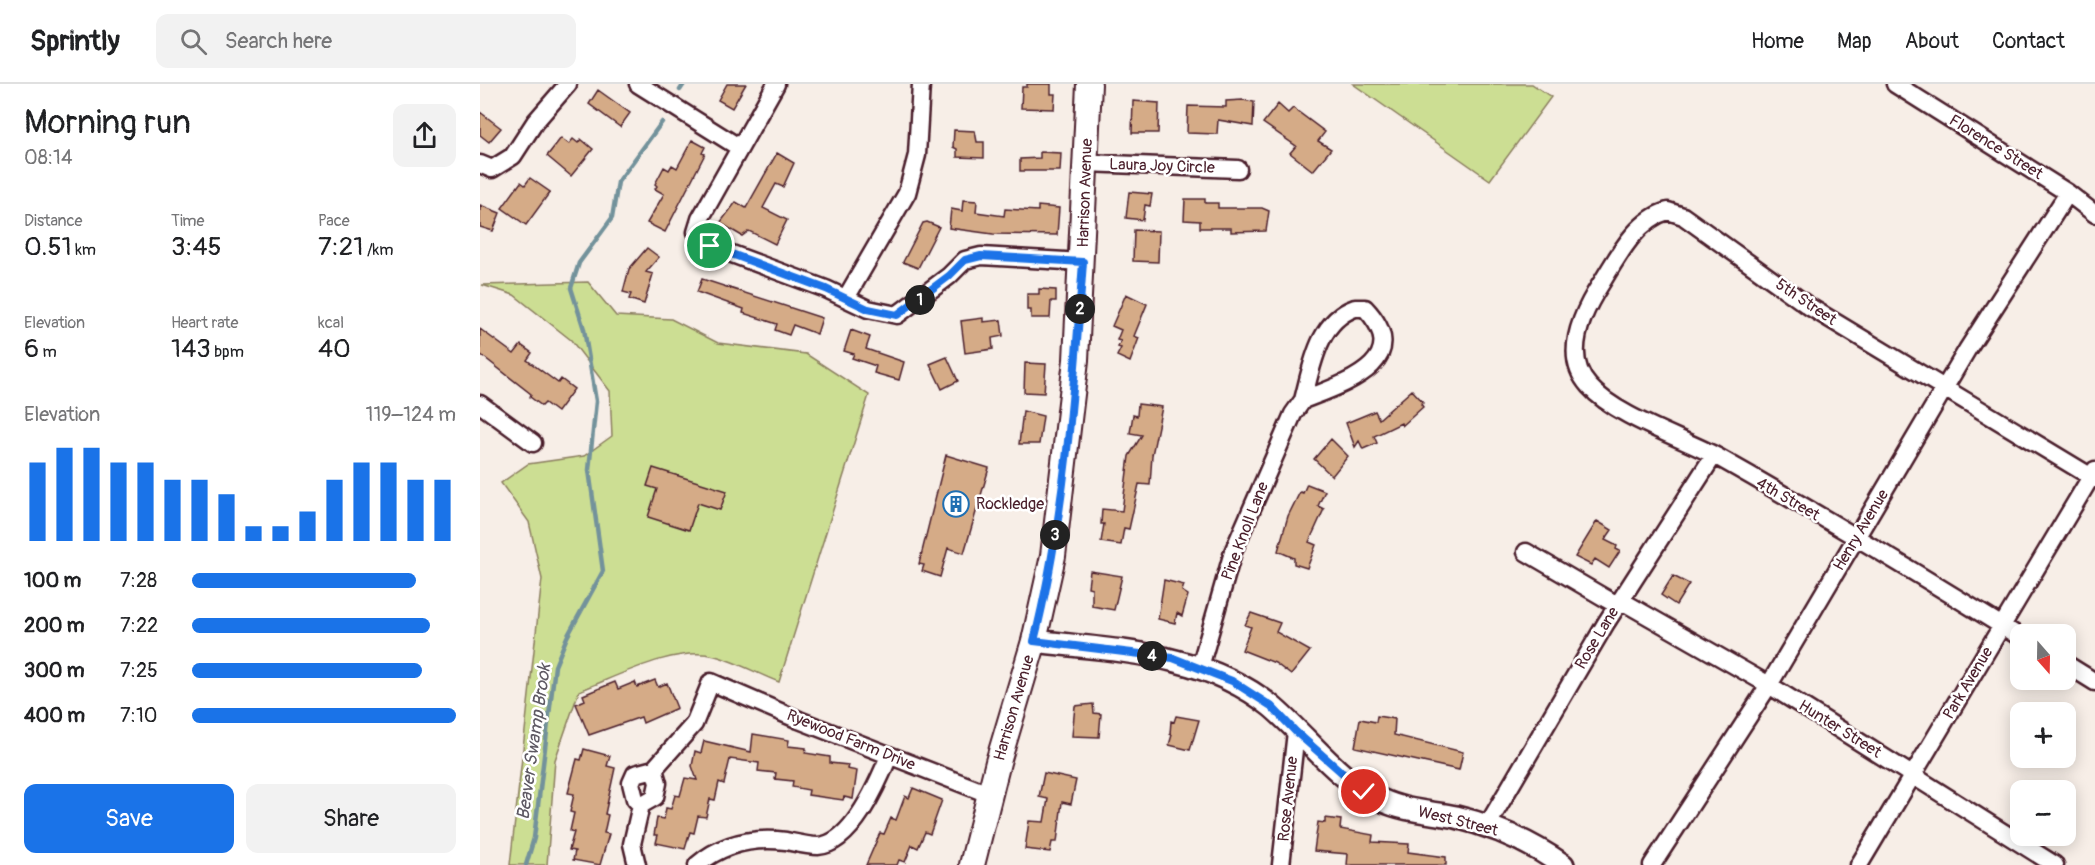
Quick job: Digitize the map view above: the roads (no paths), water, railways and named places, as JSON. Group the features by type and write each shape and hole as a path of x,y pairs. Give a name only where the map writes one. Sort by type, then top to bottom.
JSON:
{"main road":[{"name":"Harrison Avenue","path":"972,865 998,762 1034,641 1053,556 1076,360 1083,262 1089,84"}],"street":[{"path":"480,164 492,169 513,156 535,122 568,84"},
{"path":"638,84 740,148"},
{"path":"776,84 700,219 696,232 710,246 846,298 868,309 897,315 949,276 965,260 981,256 1083,262"},
{"path":"846,298 910,184 917,155 921,84"},
{"name":"Florence Street","path":"1895,84 2068,193 2095,214"},
{"name":"Laura Joy Circle","path":"1086,163 1238,169"},
{"name":"Henry Avenue","path":"1652,865 1769,685 1945,387 2068,193"},
{"name":"5th Street","path":"1575,349 1579,325 1592,298 1621,253 1649,218 1668,211 1683,216 1810,307 2094,475"},
{"name":"Pine Knoll Lane","path":"1200,667 1233,552 1293,414 1303,400 1315,355 1325,332 1341,313 1355,308 1365,308 1375,318 1383,340 1383,346 1375,364 1343,384 1303,400"},
{"name":"4th Street","path":"1575,349 1576,360 1588,386 1605,399 1714,455 2010,631"},
{"path":"480,404 533,443"},
{"name":"Rose Lane","path":"1488,826 1619,602 1714,455"},
{"name":"Park Avenue","path":"1859,865 2094,475"},
{"name":"Hunter Street","path":"1526,552 1769,685 2055,865"},
{"name":"West Street","path":"1034,641 1173,658 1200,667 1232,681 1271,706 1296,732 1364,792 1383,801 1488,826 1523,840 1563,865"},
{"path":"2076,670 2095,682"},
{"name":"Ryewood Farm Drive","path":"654,769 694,724 711,682 889,756 991,795"},
{"name":"Rose Avenue","path":"1281,865 1296,732"},
{"path":"697,865 709,854 740,841 771,839 819,846 838,838 851,825 875,789 889,756"},
{"path":"637,865 632,844 641,805 655,797 658,783 654,769 635,774 631,783 635,799 641,805"}],"waterway":[{"name":"Beaver Swamp Brook","path":"680,90 684,84"},
{"name":"Beaver Swamp Brook","path":"526,865 534,838 555,666 567,637 603,571 589,470 596,401 584,329 571,288 579,263 612,218 618,182 662,122"}],"place":[{"name":"Rockledge","path":"956,504"}]}
